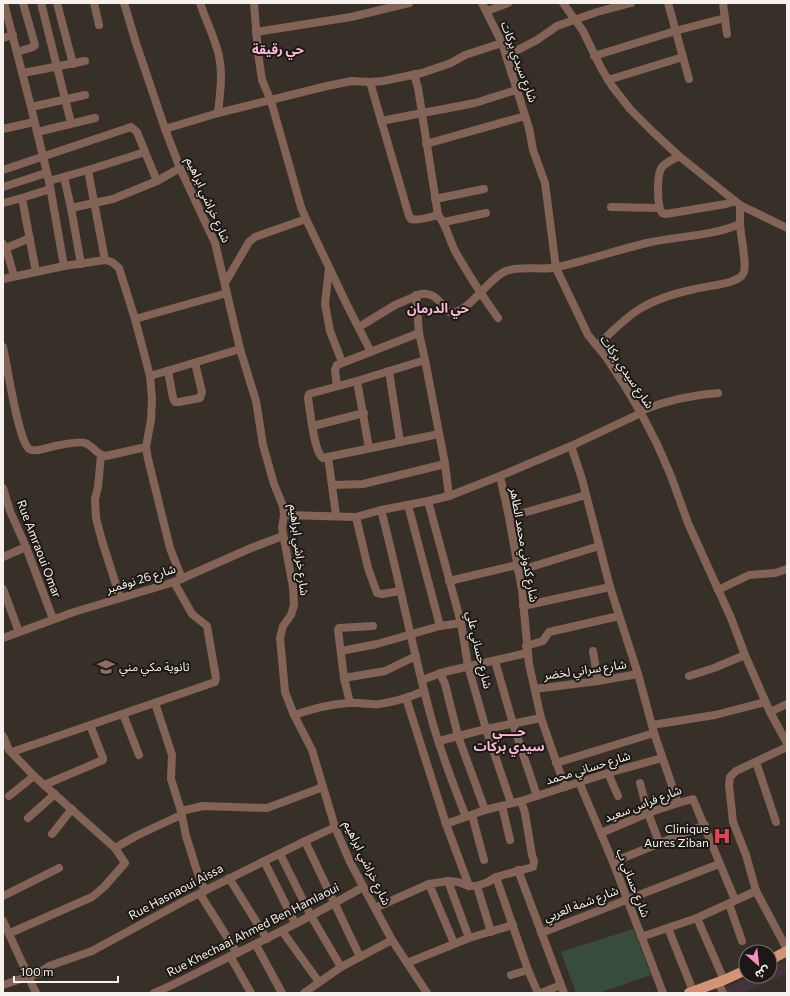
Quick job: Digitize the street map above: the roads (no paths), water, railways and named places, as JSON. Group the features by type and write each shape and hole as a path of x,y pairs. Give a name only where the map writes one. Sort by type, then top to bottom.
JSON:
{"main road":[{"path":"778,955 787,950"},
{"path":"690,992 738,974"}],"street":[{"path":"4,3 37,132 64,266"},
{"path":"17,52 34,47 35,45 23,3"},
{"path":"41,3 71,123"},
{"path":"57,3 73,64"},
{"path":"94,3 99,25"},
{"name":"شارع خراشي ابراهيم","path":"124,3 165,129 180,168 215,243 240,349 256,402 263,445 274,484 283,506 284,516 282,528 293,587 294,605 291,615 283,626 280,638 285,692 294,715 312,750 335,828 363,887 392,940 406,964 427,993"},
{"path":"200,3 214,40 221,68 218,113"},
{"path":"254,3 262,80 271,100 306,219 371,352"},
{"path":"256,32 352,17 408,3"},
{"name":"شارع سيدي بركات","path":"482,3 502,43 544,183 556,268 588,335 619,376 640,412 671,476 688,523 731,618 765,702 787,743"},
{"path":"487,11 508,3"},
{"path":"563,3 582,31 608,80 630,109 680,156 737,203 787,228"},
{"path":"506,56 527,46 557,26 630,3"},
{"path":"668,3 689,79"},
{"path":"723,3 727,34"},
{"path":"594,56 675,31 725,18"},
{"path":"3,38 13,35"},
{"path":"165,129 218,113 297,93 352,81 370,82 414,74 451,63 466,55 502,43"},
{"path":"608,80 683,57"},
{"path":"23,73 85,61"},
{"path":"414,74 418,88 438,216 444,222 455,250 480,292 498,318"},
{"path":"370,82 410,217 412,220 420,220 438,216"},
{"path":"381,121 475,103 516,90"},
{"path":"31,107 85,95"},
{"path":"426,144 525,116"},
{"path":"37,132 95,118"},
{"path":"3,129 34,122"},
{"path":"3,170 131,127 137,132 157,181"},
{"path":"3,187 48,181 145,152"},
{"path":"680,156 663,166 658,173 659,208 662,213 666,214 737,203"},
{"path":"71,208 113,199 157,181 180,168"},
{"path":"88,170 105,260"},
{"path":"64,177 81,264"},
{"path":"3,203 22,198 48,181"},
{"path":"435,199 484,190"},
{"path":"22,198 36,272"},
{"path":"597,346 639,309 668,296 739,279 742,276 745,269 737,203"},
{"path":"611,208 659,208"},
{"path":"444,222 486,213"},
{"path":"224,283 249,242 255,237 306,219"},
{"path":"359,327 395,305 416,295 425,293 434,296 439,299 449,312 458,312 499,275 506,271 556,268 651,242 722,231 740,224"},
{"path":"14,276 4,246 30,238"},
{"path":"3,279 64,266 105,260 112,262 118,268 135,319 150,376 152,399 151,420 146,447 148,459 178,581 192,614 207,626 216,680 214,683 12,752"},
{"path":"329,267 325,304 330,331 342,362"},
{"path":"135,319 227,293"},
{"path":"416,295 419,334 445,464 449,496"},
{"path":"337,386 336,367 342,362 419,334"},
{"path":"3,347 21,433 28,448 31,450 38,450 80,442 88,444 101,456 106,456 146,447"},
{"path":"150,376 240,349"},
{"path":"425,360 357,381 313,392 308,395 316,446 321,457 328,457 439,434"},
{"path":"168,371 175,402 200,398 202,392 195,363"},
{"path":"389,371 400,442"},
{"path":"357,381 364,413 369,448"},
{"path":"500,476 571,446 640,412 674,400 702,394 718,393"},
{"path":"313,426 364,413"},
{"path":"571,446 586,495 610,587 638,674 662,758 678,803"},
{"path":"101,456 98,487 95,499 96,518 120,597"},
{"path":"328,457 336,515"},
{"path":"333,485 363,484 445,464"},
{"name":"شارع كدوني محمد الطاهر","path":"284,516 336,515 356,517 381,510 449,496 500,476 510,518 522,590 527,650 541,718 565,787"},
{"name":"Rue Amraoui Omar","path":"3,488 7,512 26,547 53,619"},
{"path":"510,518 586,495"},
{"name":"شارع حساني علي","path":"428,501 461,623 468,666 486,729 511,803"},
{"path":"408,505 440,626"},
{"path":"381,510 393,554 400,591 424,691 439,741 469,816 484,860"},
{"path":"356,517 368,568 377,593 382,594 400,591"},
{"name":"شارع 26 نوفمبر","path":"3,638 53,619 120,597 178,581 251,548 283,536"},
{"path":"449,581 518,568 599,546"},
{"path":"3,557 26,547"},
{"path":"718,590 749,575 775,573 787,569"},
{"path":"523,606 610,587"},
{"path":"3,589 19,632"},
{"path":"422,680 440,673 495,661 527,650 543,641 549,632 619,616"},
{"path":"341,651 440,626 461,623"},
{"path":"350,703 344,678 338,629 373,626"},
{"path":"593,651 598,681"},
{"path":"689,676 714,668 745,655"},
{"path":"344,678 385,671 416,656"},
{"path":"495,661 513,724 537,796"},
{"path":"440,673 445,684 458,736 485,810"},
{"name":"شارع سراني لخضر","path":"535,689 638,674"},
{"path":"294,715 315,708 350,703 380,704 406,698 424,691"},
{"path":"406,698 446,824 491,932"},
{"path":"556,763 653,729 765,702"},
{"path":"155,703 172,755 171,779 202,893 252,993"},
{"path":"770,712 787,704"},
{"path":"123,714 139,755"},
{"path":"439,741 486,729 541,718"},
{"path":"44,785 103,760 90,725"},
{"path":"3,736 12,752 34,776 115,848 125,861 104,887 92,897 10,933"},
{"path":"787,747 736,771 730,777 729,785 733,822 746,855 756,891 787,950"},
{"name":"شارع حساني محمد","path":"446,824 485,810 521,801 608,773 662,758"},
{"path":"756,762 776,822"},
{"path":"608,773 618,796"},
{"path":"9,796 34,776"},
{"name":"شارع حساني ب","path":"579,782 613,862 663,993"},
{"path":"640,783 648,813 659,842"},
{"path":"115,848 181,813 202,806 267,808 323,787"},
{"path":"28,818 55,794"},
{"name":"شارع فراس سعيد","path":"600,833 648,813 693,799 705,825"},
{"path":"375,908 429,884 448,881 473,886 488,882 496,877 532,867 534,862 525,813 521,801"},
{"path":"502,806 510,840"},
{"path":"52,834 72,809"},
{"path":"613,862 659,842 705,825 720,864 742,941"},
{"name":"Rue Hasnaoui Aissa","path":"3,986 39,973 49,966 92,951 229,878 335,828"},
{"path":"305,841 360,957"},
{"path":"280,854 312,916 341,967"},
{"path":"264,861 295,923"},
{"name":"شارع شمة العربي","path":"541,933 720,864"},
{"path":"3,896 58,868"},
{"path":"518,870 562,989 541,993"},
{"path":"496,877 528,970 538,993"},
{"path":"229,878 267,939"},
{"path":"448,881 469,938"},
{"path":"429,884 454,944"},
{"name":"Rue Khechaai Ahmed Ben Hamlaoui","path":"154,993 256,945 363,887"},
{"path":"641,937 697,918 756,891"},
{"path":"697,918 721,981 723,993"},
{"path":"3,921 10,933 36,993"},
{"path":"406,964 469,938 513,925"},
{"path":"668,928 690,992"},
{"path":"282,931 319,982"},
{"path":"304,993 341,967 392,940"},
{"path":"256,945 282,993"},
{"path":"511,975 528,970"}],"place":[{"name":"ثانوية مكي مني","path":"106,667"},
{"name":"Clinique Aures Ziban","path":"722,836"}],"district":[{"name":"حي رقيقة","path":"278,49"},
{"name":"حي الدرمان","path":"438,308"},
{"name":"حــــي سيدي بركات","path":"509,738"}]}
